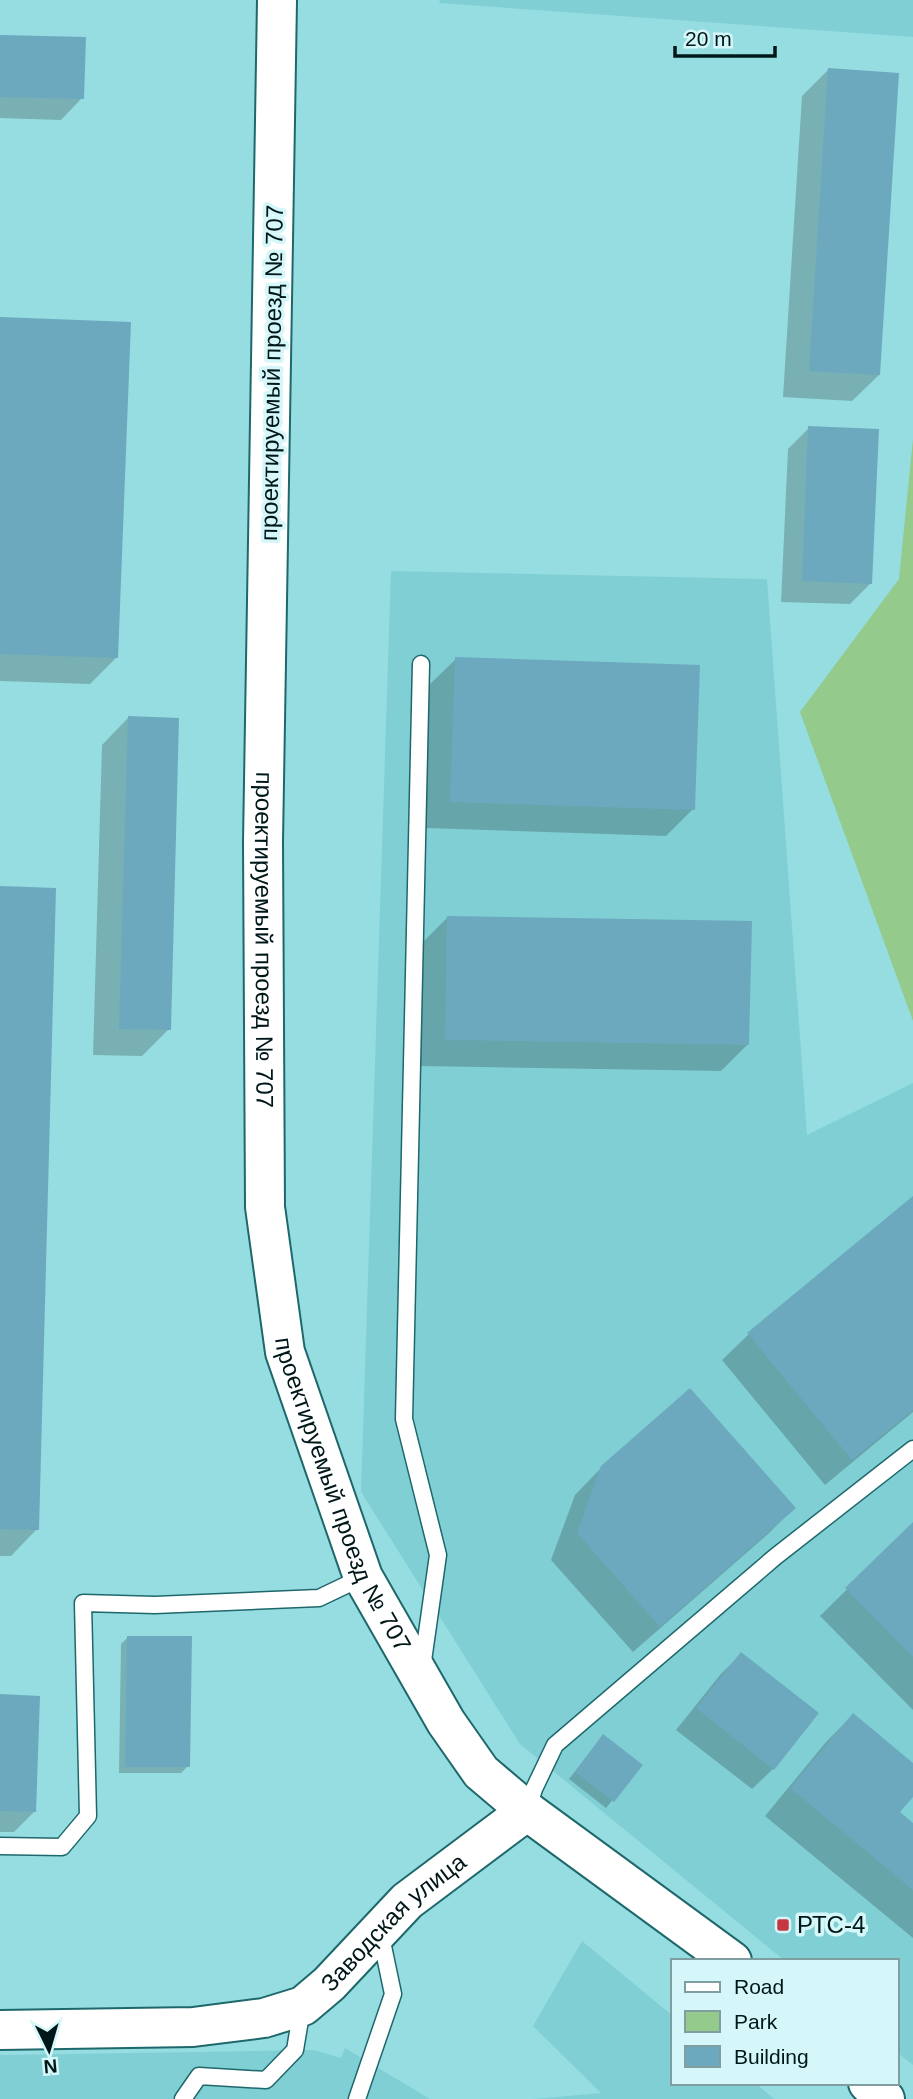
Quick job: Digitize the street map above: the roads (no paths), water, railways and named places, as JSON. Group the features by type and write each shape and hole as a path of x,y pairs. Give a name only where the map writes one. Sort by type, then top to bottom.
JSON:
{"street":[{"name":"проектируемый проезд № 707","path":"277,0 263,842 265,1207 285,1352 363,1577 446,1722 481,1772 527,1811"},
{"name":"Заводская улица","path":"0,2030 193,2027 264,2018 303,2006 329,1984 407,1901 527,1811"},
{"path":"527,1811 729,1959"},
{"path":"870,2085 885,2099"}],"lane":[{"path":"420,1679 438,1555 404,1419 421,664"},
{"path":"527,1811 534,1789 555,1745 775,1557 913,1449"},
{"path":"0,1846 62,1847 88,1816 83,1603 155,1605 319,1598 363,1577"},
{"path":"357,2099 393,1994 380,1930"},
{"path":"183,2099 199,2076 265,2080 295,2050 303,2006"}],"place":[{"name":"РТС-4","path":"783,1925"}]}
